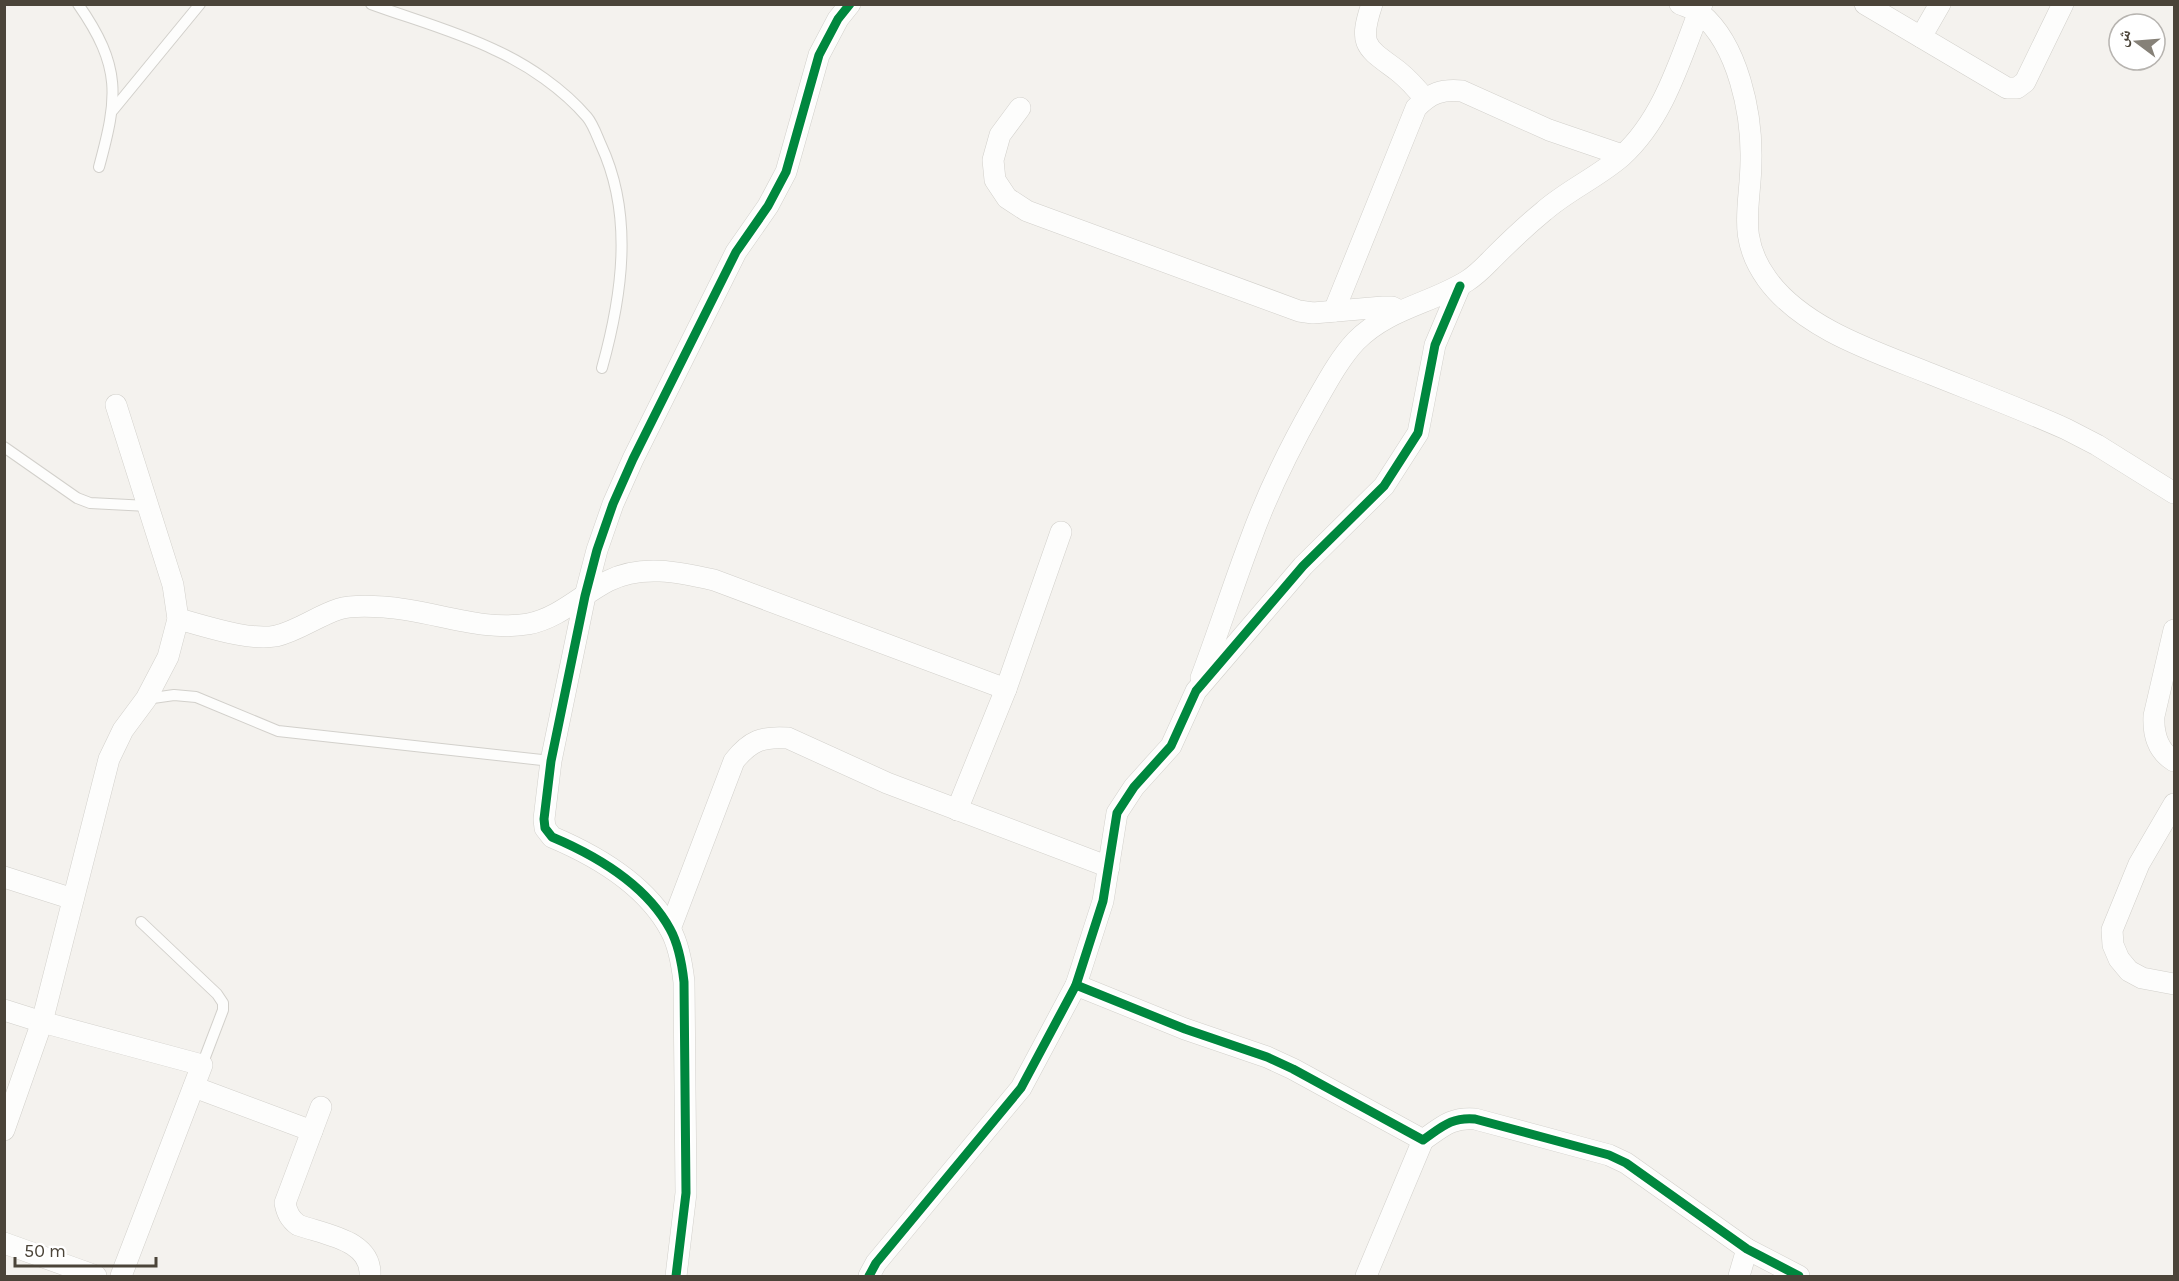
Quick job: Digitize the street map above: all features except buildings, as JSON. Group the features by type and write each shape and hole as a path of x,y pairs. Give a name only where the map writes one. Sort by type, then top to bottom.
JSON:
{"street":[{"path":"676,1276 686,1193 682,964 670,929 650,902 617,871 552,837 545,828 551,761 585,596 597,550 613,504 736,252 768,206 786,171 819,55 838,19 850,4"},
{"path":"1372,4 1365,26 1365,41 1371,51 1403,75 1425,99"},
{"path":"1865,4 2007,88 2017,88 2025,82 2063,4"},
{"path":"1921,37 1940,4"},
{"path":"879,1272 1021,1088 1076,985 1103,901 1117,813 1130,793 1171,746 1196,691 1250,540 1279,473 1304,422 1338,366 1355,343 1371,328 1400,311 1460,286 1478,274 1560,197 1605,170 1636,142 1651,120 1670,84 1694,7 1714,27 1726,45 1745,99 1750,129 1751,162 1747,224 1750,243 1767,279 1780,294 1832,332 2066,429 2097,445 2175,493"},
{"path":"1334,311 1416,108 1436,92 1449,89 1462,91 1549,130 1622,155"},
{"path":"1020,108 1000,135 993,160 995,180 1007,198 1027,212 1288,308 1314,313 1392,307 1400,311"},
{"path":"1196,691 1303,567 1383,486 1418,433 1435,345 1460,286"},
{"path":"4,1130 42,1022 109,759 123,730 146,699 168,657 178,619 173,585 116,405"},
{"path":"957,810 1006,689 1061,532"},
{"path":"178,619 249,636 273,636 340,609 385,607 499,626 516,626 532,623 560,612 608,581 633,573 659,571 686,573 714,580 1006,689"},
{"path":"2175,630 2153,728 2161,749 2175,761"},
{"path":"670,929 734,760 744,749 757,741 772,737 788,738 887,783 1109,867"},
{"path":"2175,804 2139,864 2112,930 2113,945 2119,959 2129,971 2142,978 2175,984"},
{"path":"4,877 73,899"},
{"path":"1076,985 1185,1029 1267,1057 1423,1140"},
{"path":"4,1010 202,1065 121,1276"},
{"path":"194,1087 312,1131"},
{"path":"321,1107 285,1203 286,1212 291,1221 298,1226 357,1246 371,1264 370,1276"},
{"path":"1366,1276 1423,1140 1452,1120 1462,1118 1475,1119 1609,1155 1626,1163 1747,1249 1799,1276"},
{"path":"4,1243 96,1276"},
{"path":"1739,1276 1747,1249"}],"lane":[{"path":"78,4 89,20 108,58 114,92 113,110 99,167"},
{"path":"113,110 200,4"},
{"path":"371,4 495,49 561,91 588,118 608,161 618,198 622,259 614,324 602,368"},
{"path":"4,447 77,498 90,503 148,506"},
{"path":"146,699 174,695 196,697 278,731 551,761"},
{"path":"141,922 223,1002 224,1010 202,1065"}],"cycle path":[{"path":"676,1276 686,1193 684,982 680,955 670,929 648,899 619,874 586,853 552,837 545,828 551,761 585,596 597,550 613,504 736,252 768,206 786,172 819,55 838,19 850,4"},
{"path":"869,1276 876,1263 1021,1088 1076,985 1103,901 1117,813 1134,787 1171,746 1196,691 1303,566 1384,486 1418,433 1435,345 1460,286"},
{"path":"1076,985 1185,1029 1267,1057 1423,1140 1453,1121 1475,1119 1609,1155 1626,1163 1747,1249 1799,1276"}]}
